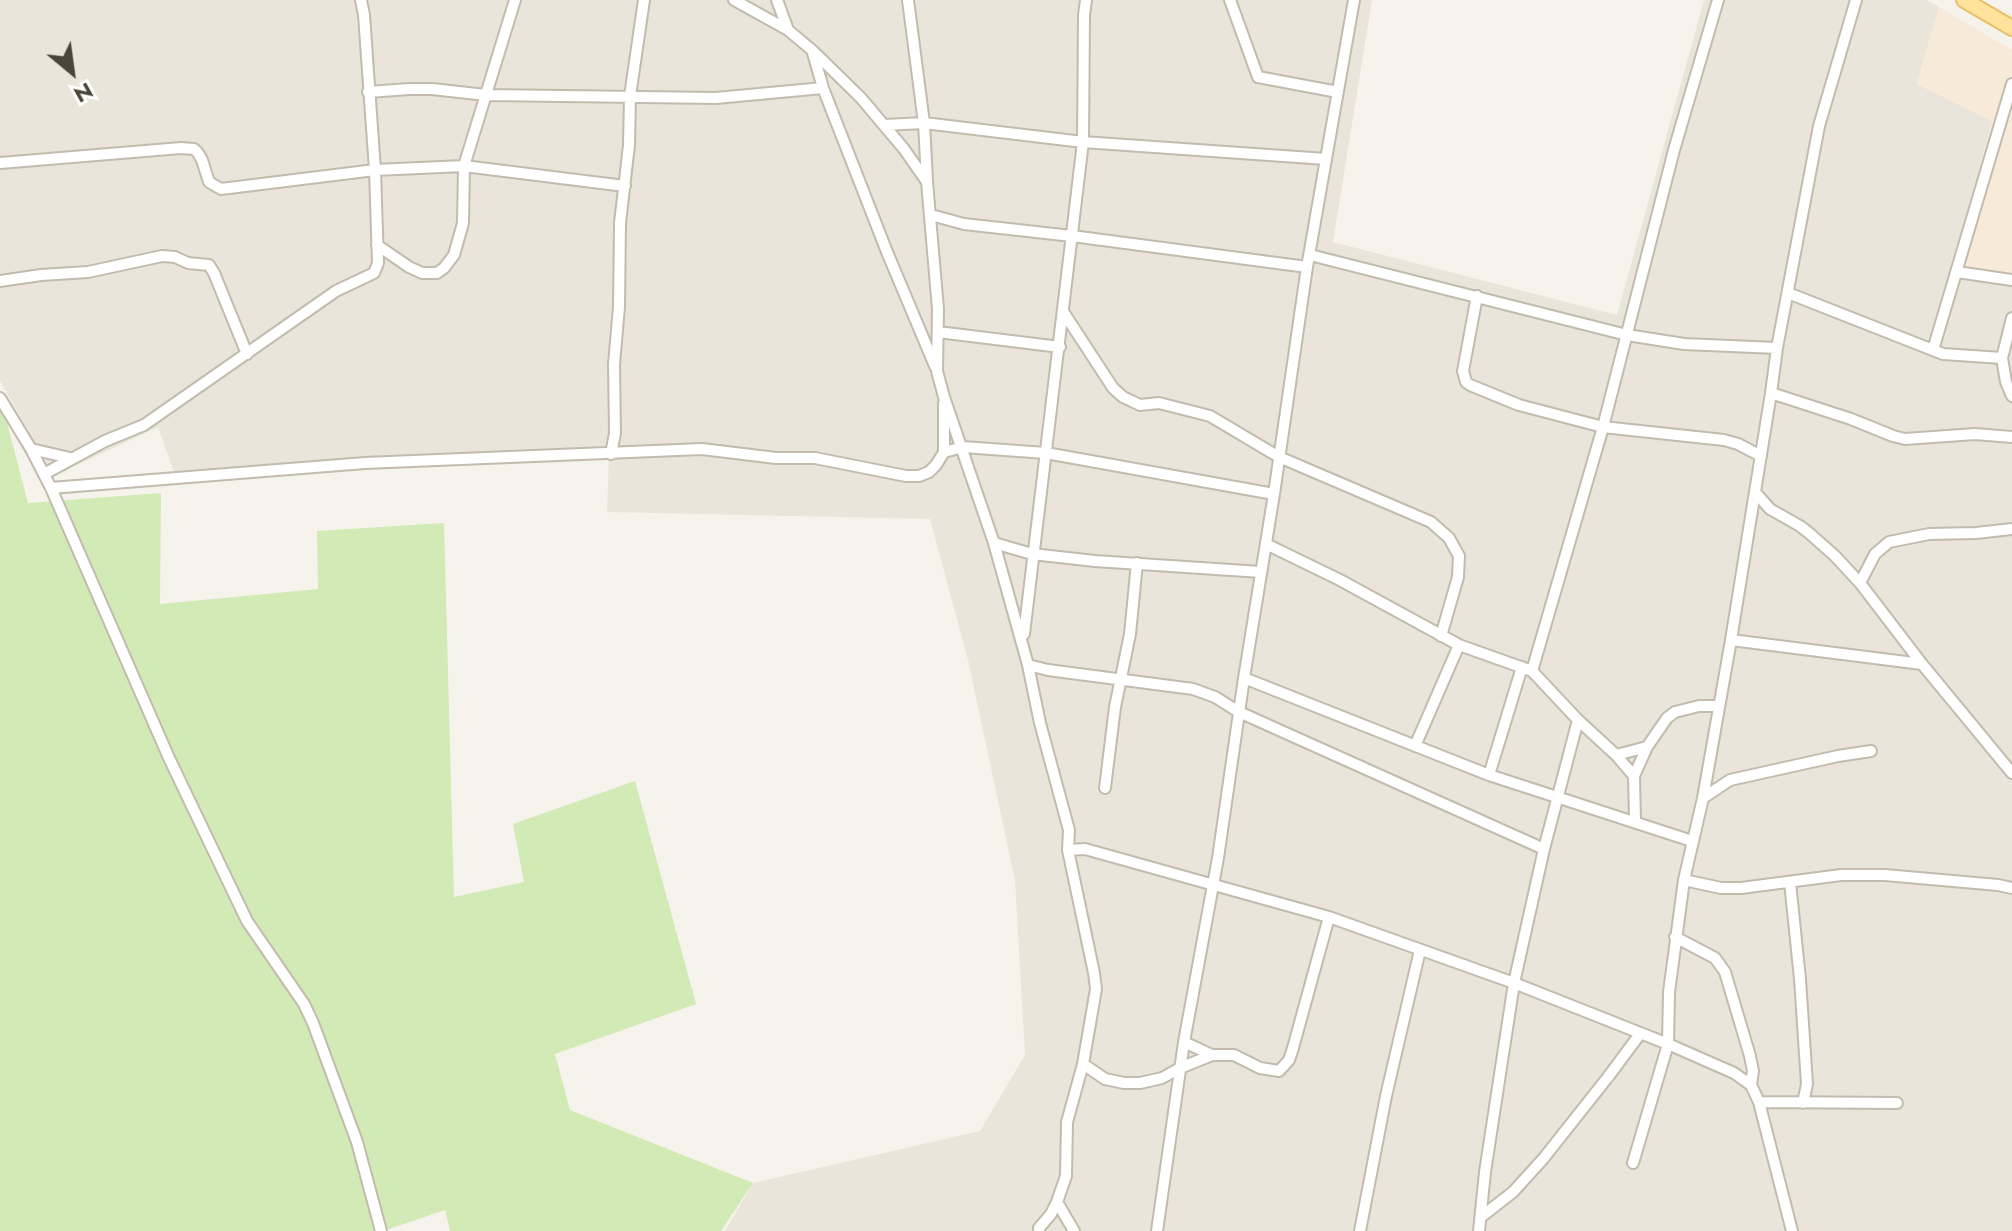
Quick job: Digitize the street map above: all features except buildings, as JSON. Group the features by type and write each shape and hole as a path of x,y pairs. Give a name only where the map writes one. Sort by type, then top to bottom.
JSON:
{"main road":[{"path":"1964,0 2012,28"}],"street":[{"path":"44,474 70,458 144,425 336,291 374,273 378,263 375,170 361,0"},
{"path":"377,245 422,273 437,273 454,255 463,223 464,166 515,0"},
{"path":"611,454 615,433 614,364 619,307 620,223 629,145 630,96 644,0"},
{"path":"734,0 788,30 813,51 861,98 927,182"},
{"path":"777,0 788,30"},
{"path":"908,0 924,123 936,270 937,371"},
{"path":"1023,644 1083,142 1086,0"},
{"path":"1230,0 1258,77 1338,92"},
{"path":"1157,1231 1307,267 1354,0"},
{"path":"1489,775 1527,669 1603,427 1674,150 1718,0"},
{"path":"1633,1163 1668,1044 1669,992 1684,880 1703,798 1777,348 1819,126 1856,0"},
{"path":"813,51 823,88 937,371 963,447 1023,644 1040,723 1069,830 1068,850 1096,989 1083,1064 1067,1122 1066,1176 1057,1202 1039,1231"},
{"path":"1933,350 2012,84"},
{"path":"368,92 432,89 486,95 716,98 823,88"},
{"path":"884,125 924,123 1083,142 1326,159"},
{"path":"0,163 181,148 194,149 198,153 209,182 221,189 375,170 464,166 625,186"},
{"path":"931,215 964,224 1307,267"},
{"path":"1310,255 1627,335 1684,344 1777,348"},
{"path":"0,281 88,272 162,256 209,265 247,354"},
{"path":"1957,272 2012,280"},
{"path":"1788,293 1943,354 2002,358"},
{"path":"1477,296 1463,371 1470,385 1519,405 1603,427 1724,440 1761,456"},
{"path":"1063,312 1113,388 1123,397 1140,405 1159,403 1210,416 1279,457 1431,522 1449,538 1459,556 1458,577 1441,636"},
{"path":"2011,393 2002,358 2012,318"},
{"path":"938,332 1060,347"},
{"path":"1771,393 1905,439 1975,434 2012,437"},
{"path":"51,488 365,463 702,449 776,458 815,458 919,476 929,472 944,452 944,397"},
{"path":"0,398 51,488 169,758 247,921 304,1004 313,1023 357,1142 381,1231"},
{"path":"615,433 629,452"},
{"path":"944,452 963,447 1046,453 1274,494"},
{"path":"31,449 70,458"},
{"path":"1755,492 1770,509 1809,533 1860,583 2012,773"},
{"path":"1750,521 1770,509"},
{"path":"1860,583 1875,554 1889,542 1929,534 2012,529"},
{"path":"994,543 1032,554 1095,561 1261,572"},
{"path":"1266,544 1340,580 1459,645 1527,669 1634,776"},
{"path":"1105,788 1115,707 1130,634 1137,563"},
{"path":"1731,640 1922,664"},
{"path":"1415,746 1459,645"},
{"path":"1028,665 1193,689 1544,849"},
{"path":"1244,678 1489,775 1692,841"},
{"path":"1635,821 1634,776 1647,747 1667,718 1675,712 1699,706 1718,706"},
{"path":"1479,1231 1514,983 1544,849 1578,720"},
{"path":"1616,755 1647,747"},
{"path":"1703,798 1730,780 1871,751"},
{"path":"1069,830 1085,849"},
{"path":"1068,850 1085,849 1329,917 1514,983 1734,1073 1751,1085 1759,1102 1792,1231"},
{"path":"1684,880 1721,888 1741,888 1841,875 1885,875 2012,888"},
{"path":"1790,882 1807,1084 1803,1103"},
{"path":"1083,1064 1105,1079 1124,1083 1162,1078 1212,1055 1234,1055 1267,1070 1279,1071 1293,1048 1329,917"},
{"path":"1675,937 1715,958 1725,972 1750,1056 1753,1071 1751,1085"},
{"path":"1360,1231 1386,1096 1420,950"},
{"path":"1481,1217 1513,1192 1533,1170 1640,1034"},
{"path":"1184,1042 1212,1055"},
{"path":"1759,1102 1897,1103"},
{"path":"1057,1202 1074,1231"}],"shaded area":[{"path":"0,0 1372,0 1333,242 1617,315 1704,0 1926,0 1939,7 1917,84 1992,121 1952,274 2012,284 2012,1231 725,1231 753,1183 980,1131 1025,1055 1015,880 968,660 930,519 607,512 609,454 174,472 158,427 54,476 0,381"},
{"path":"1939,7 2012,50 2012,284 1951,275 1992,121 1917,84"}],"green space":[{"path":"0,396 28,503 161,493 160,604 318,589 317,531 444,523 454,897 524,882 513,824 635,781 696,1004 555,1054 570,1110 753,1183 721,1231 450,1231 445,1210 383,1231 0,1231"}]}
